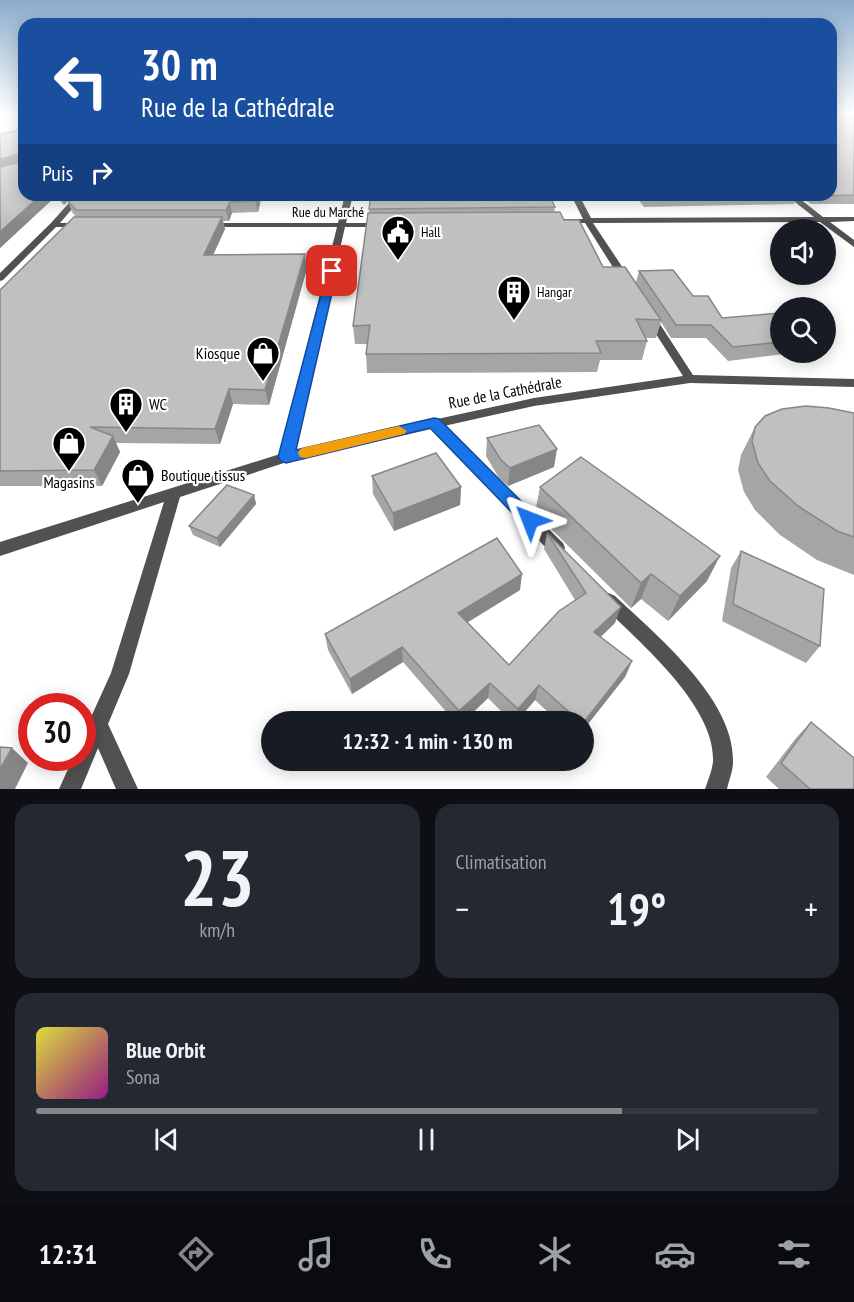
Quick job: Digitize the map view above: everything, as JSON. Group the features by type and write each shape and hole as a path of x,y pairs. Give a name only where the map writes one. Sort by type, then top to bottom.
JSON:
{"street":[{"path":"0,278 54,225 75,201"},
{"path":"286,457 348,201"},
{"path":"578,201 588,221 633,290"},
{"path":"798,201 822,219"},
{"path":"836,219 854,219"},
{"path":"553,221 770,220"},
{"path":"54,225 89,225"},
{"name":"Rue du Marché","path":"193,225 390,225"},
{"path":"836,230 854,244"},
{"path":"646,310 690,379"},
{"name":"Rue de la Cathédrale","path":"0,549 286,457 434,423 567,396 690,379 854,383"},
{"path":"434,423 566,557"},
{"path":"70,789 120,674 174,492"},
{"path":"599,591 698,692 718,729 724,760 716,789"},
{"path":"99,726 127,789"}],"building":[{"path":"0,150 18,150 18,154 0,159"},
{"path":"837,150 854,150 854,195 837,195"},
{"path":"18,162 18,201 34,201 0,232 0,167"},
{"path":"68,201 255,201 230,202 226,210 76,210"},
{"path":"370,201 552,201 555,207 369,209"},
{"path":"560,212 564,220 579,220 603,267 625,267 661,320 636,319 647,341 596,341 601,353 366,354 370,325 353,326 368,213"},
{"path":"74,217 222,217 204,255 305,254 265,390 229,389 215,429 90,427 113,436 94,470 0,471 0,290"},
{"path":"673,270 693,296 708,296 722,318 770,314 770,343 733,347 711,325 676,325 639,271"},
{"path":"806,406 854,413 854,537 837,531 798,506 770,481 758,463 752,441 755,427 765,416 782,409"},
{"path":"539,425 557,449 510,468 501,460 487,438"},
{"path":"436,453 461,487 393,513 372,476"},
{"path":"581,457 720,556 680,596 651,574 641,583 540,487"},
{"path":"227,485 254,495 217,538 189,526"},
{"path":"547,533 621,607 594,632 632,661 593,711 568,711 539,685 518,709 490,683 459,711 402,647 350,679 325,634 497,538 522,574 458,613 509,665 559,611 586,593"},
{"path":"741,551 824,589 820,646 733,604"},
{"path":"811,722 854,758 854,789 810,789 781,763"},
{"path":"0,747 12,748 0,769"}],"slow traffic":[{"path":"306,453 399,431"}],"place":[{"name":"Hall","path":"398,261"},
{"name":"Hangar","path":"514,321"},
{"name":"Kiosque","path":"263,382"},
{"name":"WC","path":"126,433"},
{"name":"Magasins","path":"69,472"},
{"name":"Boutique tissus","path":"138,504"}],"route":[{"path":"332,271 286,457 434,423 530,520"}]}
